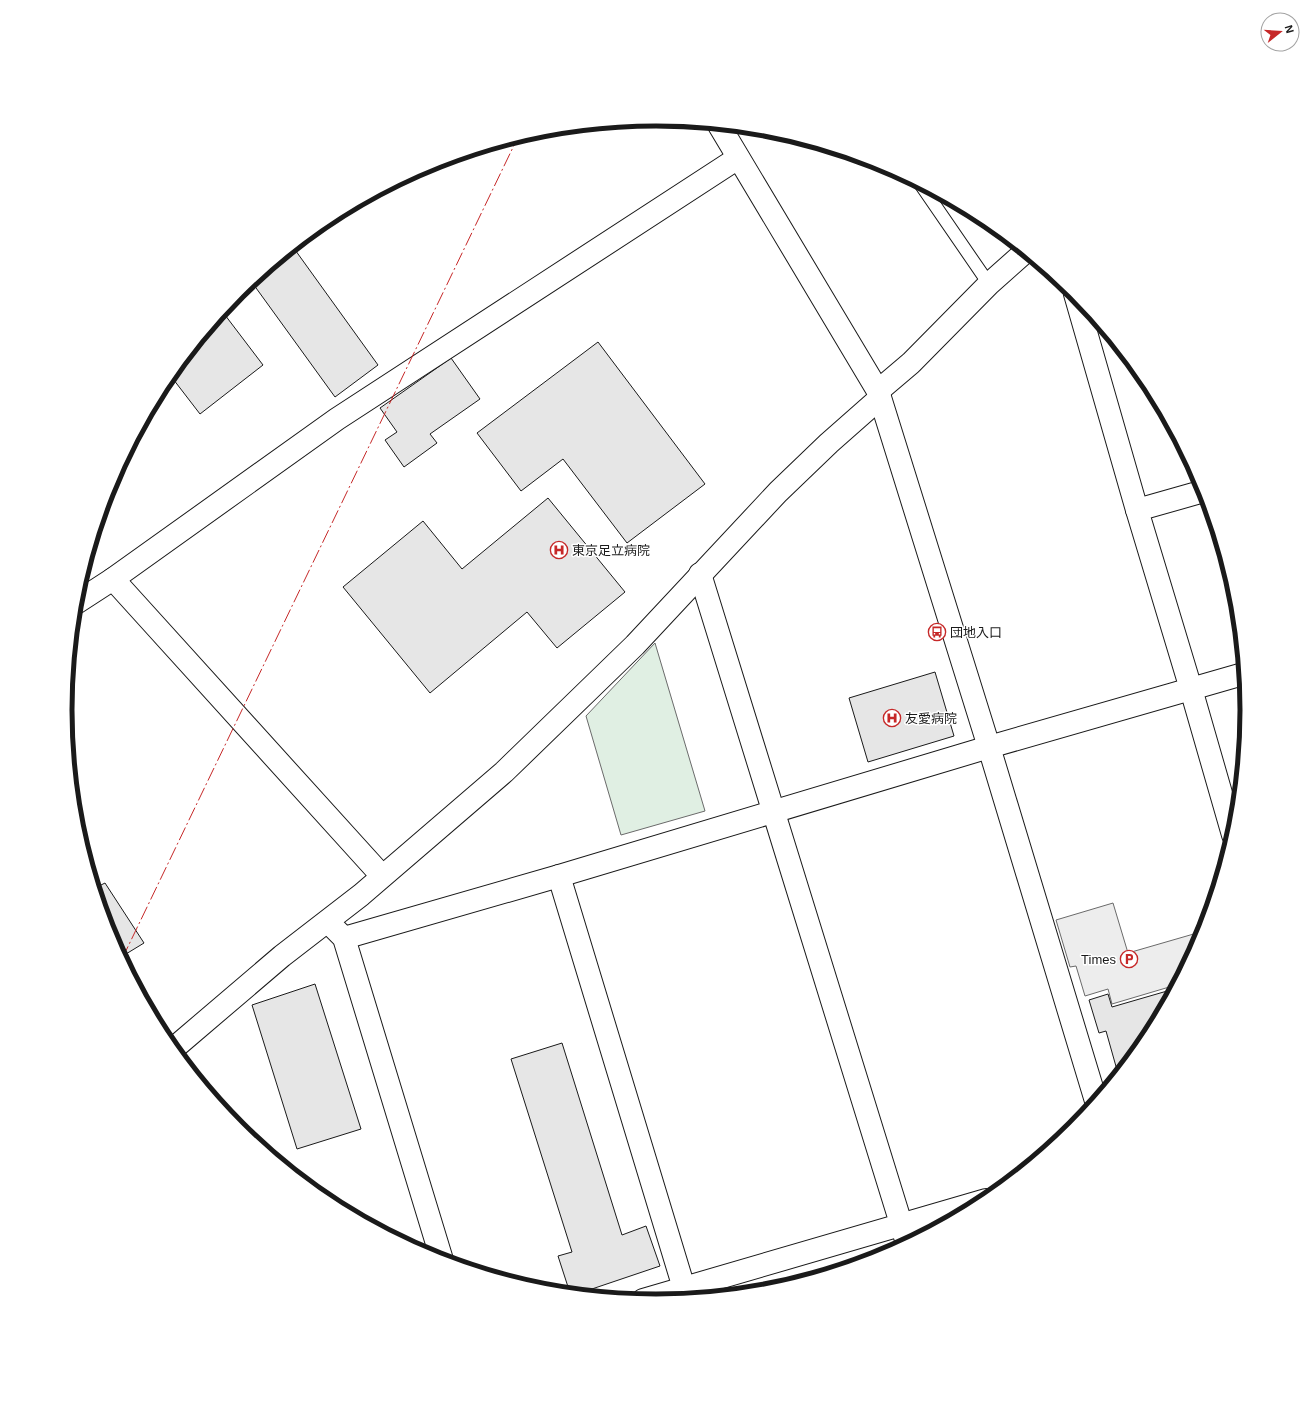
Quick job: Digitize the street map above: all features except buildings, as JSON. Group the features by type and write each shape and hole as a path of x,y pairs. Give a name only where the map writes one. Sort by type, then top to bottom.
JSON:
{"street":[{"path":"721,130 879,394 989,747 1094,1096"},
{"path":"83,599 113,579 337,419 738,158"},
{"path":"178,1045 282,956 327,922 382,876 509,767 634,645 778,492 911,363 989,284 1022,255"},
{"path":"1080,309 1137,510 1229,822"},
{"path":"1137,510 1198,493"},
{"path":"700,574 904,1233"},
{"path":"113,579 382,876"},
{"path":"344,938 559,876 989,747 1239,675"},
{"path":"559,876 686,1293 904,1233 951,1214"},
{"path":"327,922 344,938 440,1252"}],"lane":[{"path":"926,192 989,284"}],"green space":[{"path":"655,643 705,811 621,835 586,716"}],"shaded area":[{"name":"Times","path":"1113,903 1128,953 1196,933 1170,987 1112,1004 1108,989 1085,996 1076,966 1070,967 1056,920"}],"power":[{"path":"125,953 515,144"}],"place":[{"name":"東京足立病院","path":"559,550"},
{"name":"団地入口","path":"937,632"},
{"name":"友愛病院","path":"892,718"},
{"name":"Times","path":"1129,959"}]}
